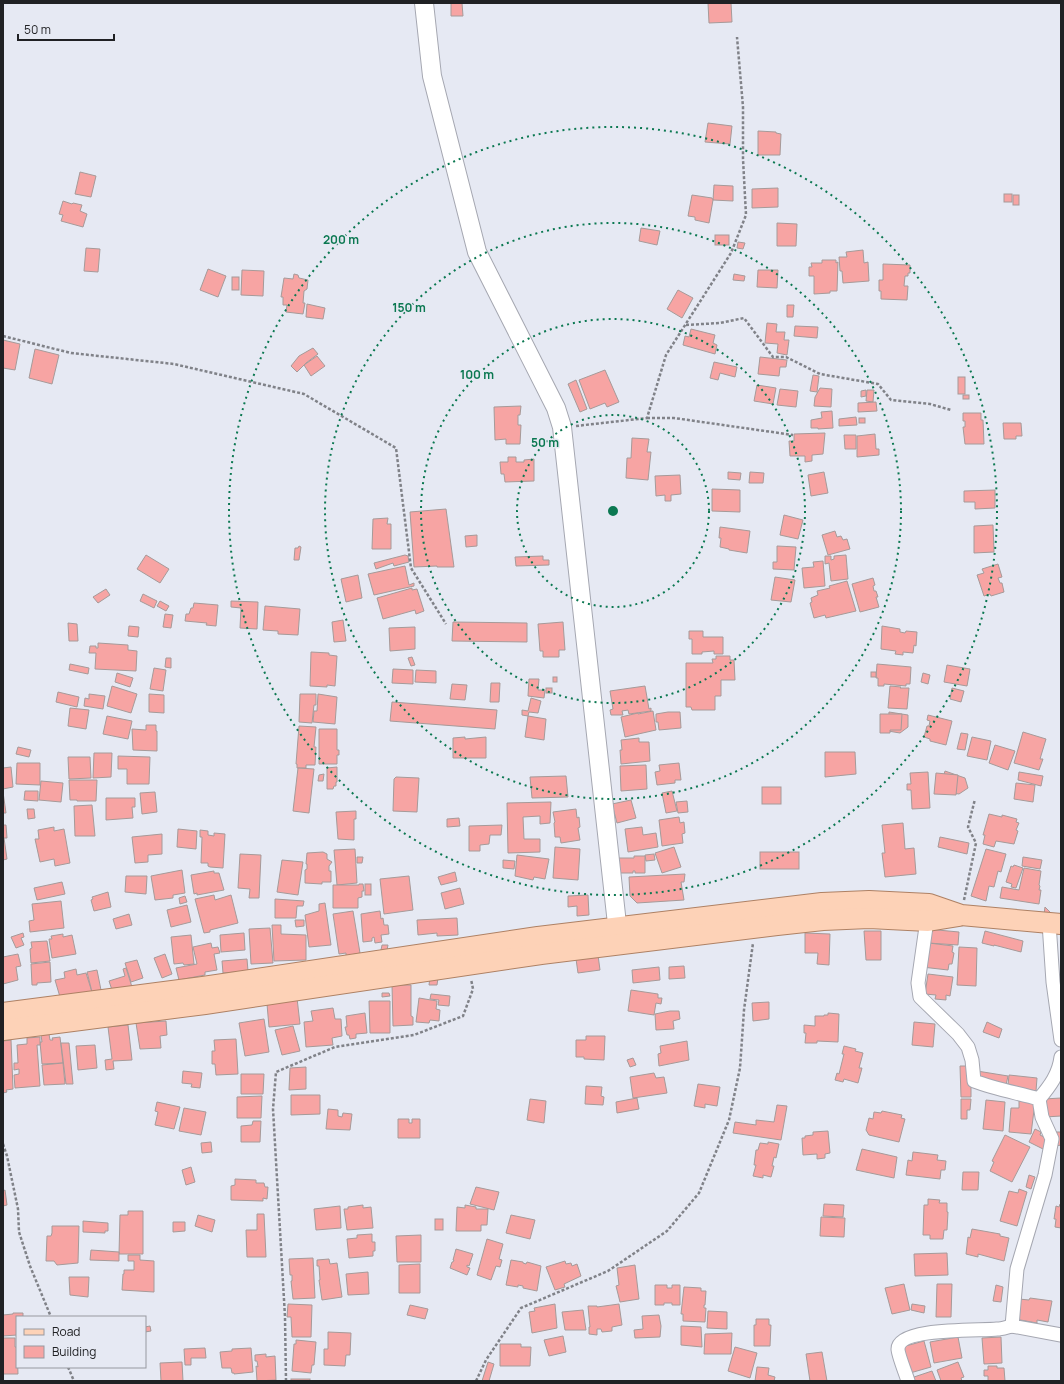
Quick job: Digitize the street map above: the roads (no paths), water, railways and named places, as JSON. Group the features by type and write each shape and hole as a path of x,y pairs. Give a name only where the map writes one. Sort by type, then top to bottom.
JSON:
{"main road":[{"path":"3,1030 198,1005 541,954 618,936 822,903 869,901 928,913"},
{"path":"3,1013 211,985 538,937 618,936 755,928 823,920 928,913 1055,924"}],"street":[{"path":"424,3 432,76 477,252 556,408 562,427 618,936"},
{"path":"928,913 918,982 920,997 958,1034 968,1047 972,1060 974,1081 990,1087 1004,1089 1039,1100"},
{"path":"1055,924 1053,982 1061,1040"},
{"path":"1012,1326 1017,1269 1045,1175 1052,1139 1042,1117 1039,1100 1052,1083 1060,1065 1061,1057"},
{"path":"908,1381 898,1348 900,1342 905,1338 937,1332 996,1329 1012,1326 1061,1335"}]}
